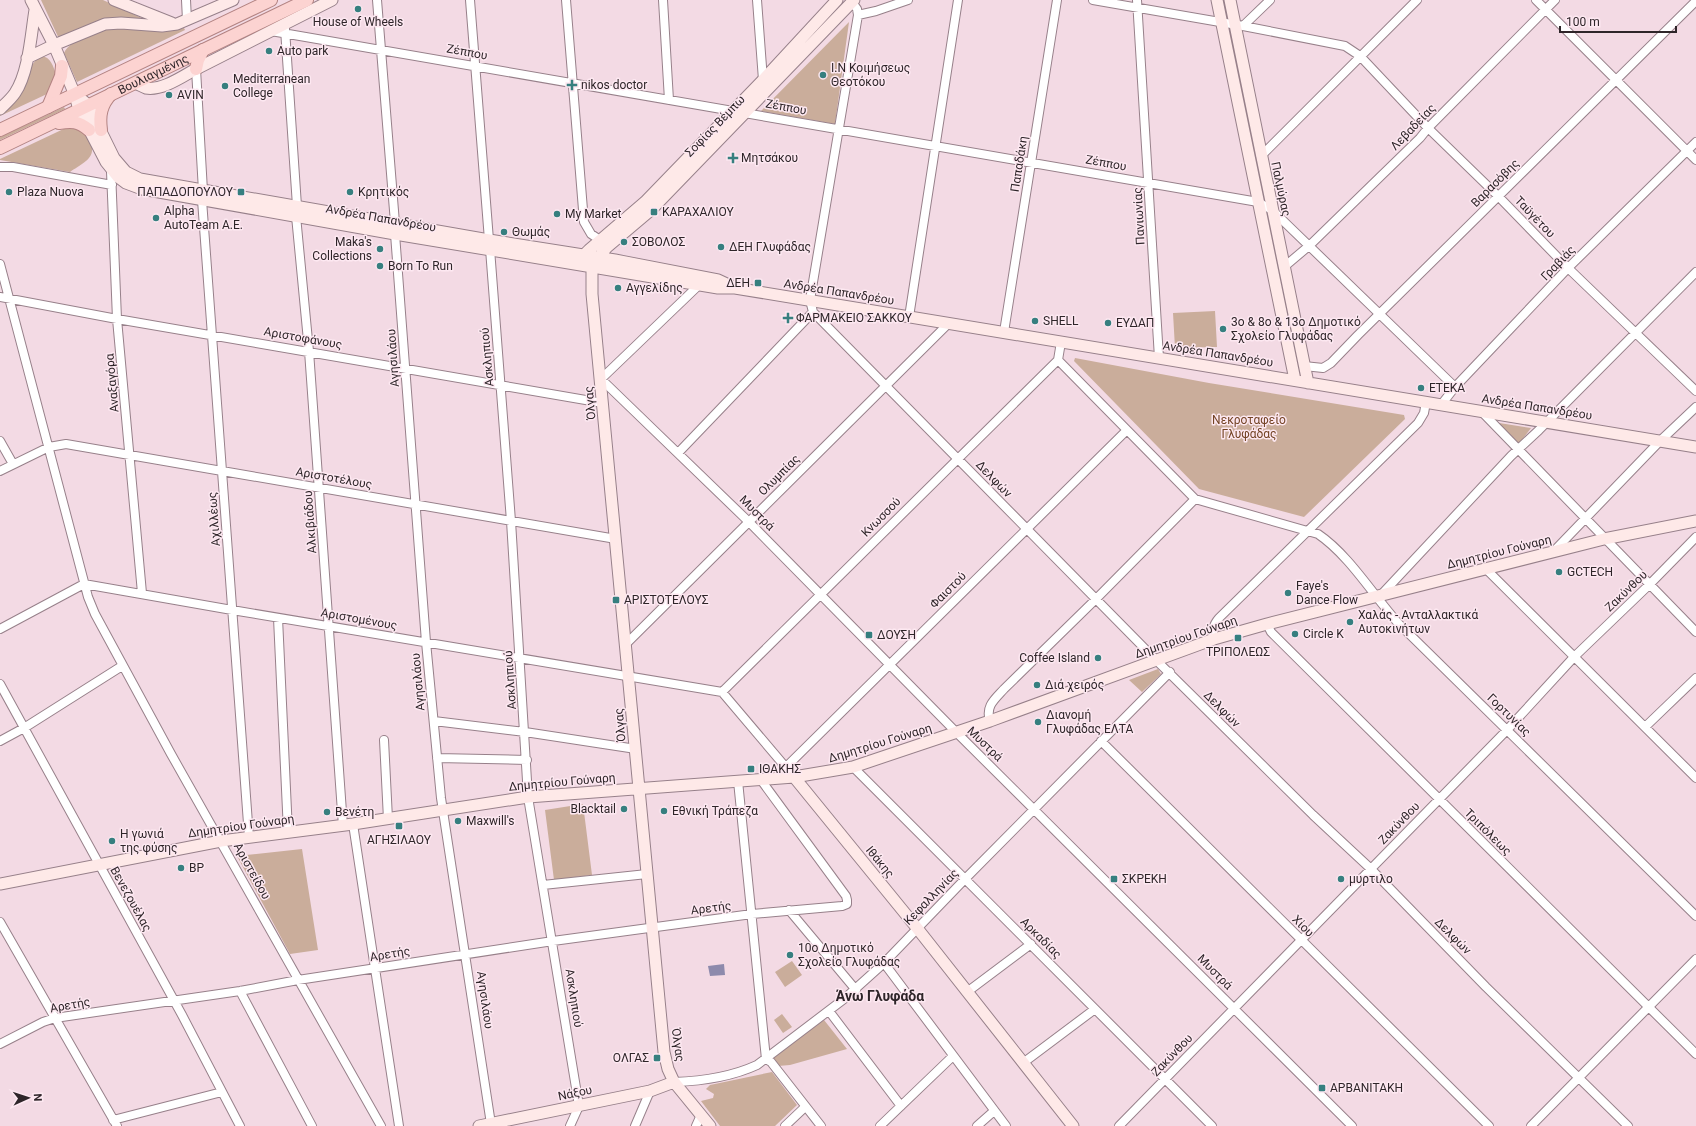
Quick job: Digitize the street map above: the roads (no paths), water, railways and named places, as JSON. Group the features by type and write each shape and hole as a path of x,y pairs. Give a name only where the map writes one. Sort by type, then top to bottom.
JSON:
{"main road":[{"path":"114,0 174,24"},
{"path":"27,58 105,24 121,23 162,26 174,24 233,0"},
{"name":"Βουλιαγμένης","path":"0,130 271,0"},
{"name":"Βουλιαγμένης","path":"0,148 307,0"},
{"path":"135,83 146,88 156,87 176,81 196,69 271,31 285,29 332,0"},
{"name":"Σοφίας Βέμπω","path":"589,261 600,240 644,202 733,111 837,0"},
{"name":"Παλμύρας","path":"1217,0 1295,380"},
{"name":"Παλμύρας","path":"1230,0 1239,26 1261,156 1308,382"},
{"name":"Σοφίας Βέμπω","path":"589,261 648,213 853,1"},
{"path":"0,109 12,98 17,90 27,58 33,5"},
{"name":"Ανδρέα Παπανδρέου","path":"33,5 54,45 75,95 95,130 111,171 134,187 202,195 490,245 718,280 735,288"},
{"path":"196,69 198,60 203,50"},
{"path":"48,108 62,76 62,66"},
{"path":"40,129 69,121 95,130 104,103 111,94"},
{"name":"Ανδρέα Παπανδρέου","path":"95,130 114,158 126,172 132,176 202,195"},
{"name":"Ανδρέα Παπανδρέου","path":"589,261 699,285 718,288 735,288 909,316 1696,447"},
{"name":"Όλγας","path":"589,261 586,287 594,308 664,1052 668,1069 674,1082 710,1126"},
{"name":"Δημητρίου Γούναρη","path":"0,884 221,841 348,825 528,797 794,777 853,767 990,721 1214,639 1379,595 1604,539 1695,523"},
{"name":"Ιθάκης","path":"794,777 917,928 1073,1126"},
{"name":"Νάξου","path":"480,1126 650,1091 674,1082"}],"street":[{"path":"186,0 187,20"},
{"name":"Αγησιλάου","path":"377,0 426,642 437,758 443,810 466,954 490,1125"},
{"name":"Ασκληπιού","path":"470,0 511,521 527,760 528,797 553,941 579,1106"},
{"path":"566,0 584,222 591,234 600,240"},
{"path":"662,0 669,100"},
{"path":"757,0 762,80"},
{"path":"858,15 880,10 908,0"},
{"path":"909,316 958,0"},
{"name":"Παπαδάκη","path":"1004,332 1057,0"},
{"name":"Ταϋγέτου","path":"1093,0 1138,4 1222,23 1345,46 1360,56 1428,128 1498,196 1568,268 1696,391"},
{"path":"1239,26 1270,0"},
{"path":"1261,156 1416,0"},
{"path":"1536,0 1696,160"},
{"name":"Λεβαδείας","path":"1284,268 1310,245 1420,138 1428,128 1555,0"},
{"path":"678,453 813,312 810,300 858,15 853,1"},
{"name":"Βαρασόβης","path":"1304,366 1323,368 1331,363 1696,1"},
{"name":"Πανιωνίας","path":"1138,4 1159,358"},
{"name":"Ζέππου","path":"285,29 381,50 1258,202 1272,210 1310,245 1455,387"},
{"name":"Αλκιβιάδου","path":"285,29 296,211 348,825 374,968 399,1126"},
{"name":"Αχιλλέως","path":"196,69 202,195 249,837"},
{"name":"Γραβιάς","path":"1441,405 1455,387 1568,268 1696,142"},
{"path":"0,168 13,167 112,185"},
{"name":"Αναξαγόρα","path":"111,171 118,318 142,593"},
{"name":"Αριστείδου","path":"0,264 84,584 94,614 381,1126"},
{"path":"1379,595 1518,450 1635,331 1696,272"},
{"path":"601,380 699,285"},
{"name":"Αριστοφάνους","path":"0,297 603,403"},
{"name":"Δελφών","path":"813,312 1156,660 1170,672 1307,810 1371,869 1486,987 1628,1126"},
{"name":"Ολυμπίας","path":"626,644 949,323"},
{"path":"990,721 988,714 991,704 1195,499 1058,360 1061,342"},
{"name":"Κνωσσού","path":"722,692 1058,360"},
{"name":"Μυστρά","path":"601,380 821,593 956,732 1352,1126"},
{"path":"1214,639 1212,632 1214,625 1219,618 1354,484 1418,423 1424,413 1426,402"},
{"path":"1552,552 1660,441 1696,407"},
{"path":"1481,411 1696,632"},
{"name":"Φαιστού","path":"786,767 1126,430"},
{"path":"0,441 13,464"},
{"name":"Αριστοτέλους","path":"0,471 49,447 66,444 616,539"},
{"name":"Γορτυνίας","path":"1195,499 1318,534 1327,540 1379,595 1398,623 1696,916"},
{"name":"Ζακύνθου","path":"1119,1126 1507,730 1574,657 1649,585 1696,537"},
{"path":"1486,568 1696,778"},
{"path":"0,629 84,584"},
{"name":"Αριστομένους","path":"84,584 629,677"},
{"path":"278,618 288,832"},
{"name":"Τριπόλεως","path":"1267,624 1271,632 1696,1054"},
{"path":"0,741 24,728 122,666"},
{"name":"Κεφαλληνίας","path":"674,1082 708,1080 746,1070 766,1059 856,990 1170,672"},
{"path":"629,677 722,692"},
{"path":"1645,727 1696,678"},
{"name":"Βενεζουέλας","path":"0,684 240,1126"},
{"name":"Ιθάκης","path":"722,692 794,777"},
{"path":"434,721 525,732 636,749"},
{"path":"384,740 388,819"},
{"name":"Χίου","path":"1101,741 1489,1126"},
{"path":"437,758 527,760"},
{"name":"Αρκαδίας","path":"853,767 1212,1126"},
{"name":"Αρετής","path":"0,1044 43,1022 55,1018 240,991 298,980 553,941 752,914 842,906 848,902 841,890 761,780"},
{"path":"738,781 766,1059 771,1062 821,1126"},
{"path":"543,885 647,874"},
{"path":"789,910 856,990"},
{"path":"0,922 115,1123 222,1092"},
{"path":"967,992 1031,944"},
{"path":"1531,1126 1696,959"},
{"path":"884,963 1006,1126"},
{"path":"240,991 312,1126"},
{"path":"1023,1063 1096,1009"},
{"path":"829,1011 901,1106"},
{"path":"880,1126 953,1056"},
{"path":"635,1126 650,1091"},
{"path":"570,1126 579,1106"},
{"path":"785,1126 805,1107"},
{"path":"977,1126 994,1111"},
{"path":"696,1126 701,1115"}],"place":[{"name":"House of Wheels","path":"358,9"},
{"name":"Auto park","path":"269,51"},
{"name":"Ι.Ν Κοιμήσεως Θεοτόκου","path":"823,75"},
{"name":"nikos doctor","path":"572,85"},
{"name":"Mediterranean College","path":"225,86"},
{"name":"AVIN","path":"169,95"},
{"name":"Μητσάκου","path":"733,158"},
{"name":"Plaza Nuova","path":"9,192"},
{"name":"ΠΑΠΑΔΟΠΟΥΛΟΥ","path":"241,192"},
{"name":"Κρητικός","path":"350,192"},
{"name":"ΚΑΡΑΧΑΛΙΟΥ","path":"654,212"},
{"name":"My Market","path":"557,214"},
{"name":"Alpha AutoTeam Α.Ε.","path":"156,218"},
{"name":"Θωμάς","path":"504,232"},
{"name":"ΣΟΒΟΛΟΣ","path":"624,242"},
{"name":"ΔΕΗ Γλυφάδας","path":"721,247"},
{"name":"Maka's Collections","path":"380,249"},
{"name":"Born To Run","path":"380,266"},
{"name":"ΔΕΗ","path":"758,283"},
{"name":"Αγγελίδης","path":"618,288"},
{"name":"ΦΑΡΜΑΚΕΙΟ ΣΑΚΚΟΥ","path":"788,318"},
{"name":"SHELL","path":"1035,321"},
{"name":"ΕΥΔΑΠ","path":"1108,323"},
{"name":"3ο & 8ο & 13ο Δημοτικό Σχολείο Γλυφάδας","path":"1223,329"},
{"name":"ΕΤΕΚΑ","path":"1421,388"},
{"name":"GCTECH","path":"1559,572"},
{"name":"Faye's Dance Flow","path":"1288,593"},
{"name":"ΑΡΙΣΤΟΤΕΛΟΥΣ","path":"616,600"},
{"name":"Χαλάς - Ανταλλακτικά Αυτοκινήτων","path":"1350,622"},
{"name":"Circle K","path":"1295,634"},
{"name":"ΔΟΥΣΗ","path":"869,635"},
{"name":"ΤΡΙΠΟΛΕΩΣ","path":"1238,638"},
{"name":"Coffee Island","path":"1098,658"},
{"name":"Διά χειρός","path":"1037,685"},
{"name":"Διανομή Γλυφάδας ΕΛΤΑ","path":"1038,722"},
{"name":"ΙΘΑΚΗΣ","path":"751,769"},
{"name":"Blacktail","path":"624,809"},
{"name":"Εθνική Τράπεζα","path":"664,811"},
{"name":"Βενέτη","path":"327,812"},
{"name":"Maxwill's","path":"458,821"},
{"name":"ΑΓΗΣΙΛΑΟΥ","path":"399,826"},
{"name":"Η γωνιά της φύσης","path":"112,841"},
{"name":"BP","path":"181,868"},
{"name":"ΣΚΡΕΚΗ","path":"1114,879"},
{"name":"μυρτιλο","path":"1341,879"},
{"name":"10o Δημοτικό Σχολείο Γλυφάδας","path":"790,955"},
{"name":"ΟΛΓΑΣ","path":"657,1058"},
{"name":"ΑΡΒΑΝΙΤΑΚΗ","path":"1322,1088"}],"district":[{"name":"Άνω Γλυφάδα","path":"880,996"}],"park label":[{"name":"Νεκροταφείο Γλυφάδας","path":"1249,427"}]}
